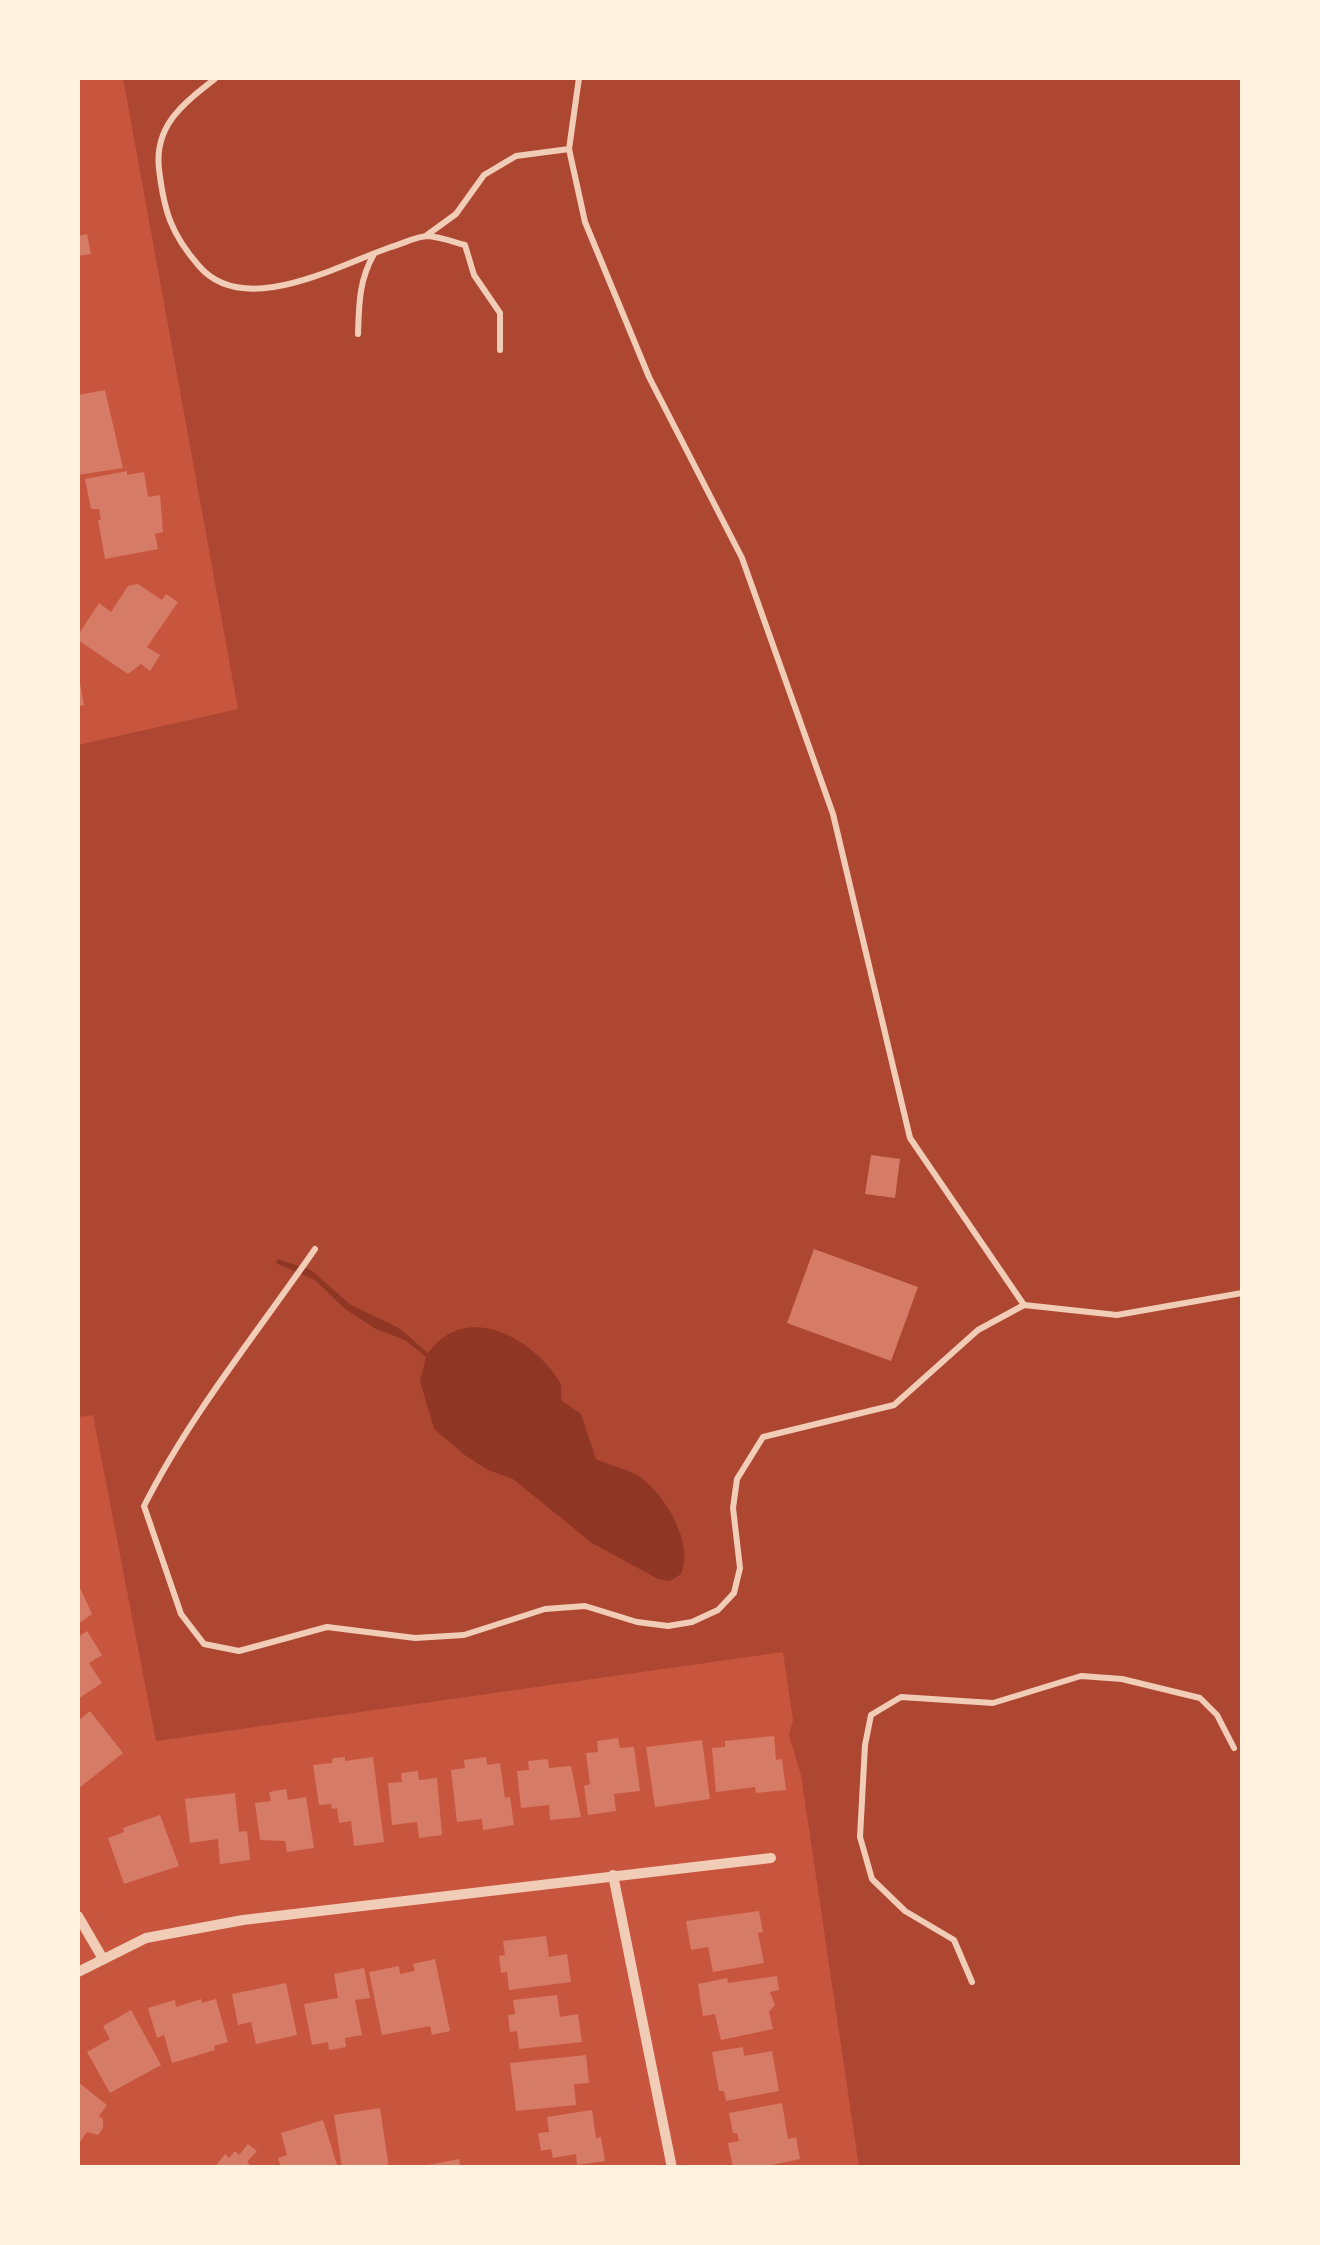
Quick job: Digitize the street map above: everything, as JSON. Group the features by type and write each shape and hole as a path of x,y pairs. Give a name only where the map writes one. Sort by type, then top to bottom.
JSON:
{"street":[{"path":"78,1972 146,1938 243,1920 771,1858"},
{"path":"613,1875 672,2168"},
{"path":"78,1916 104,1959"}],"lane":[{"path":"216,78 185,102 163,128 158,158 163,204 178,242 209,278 239,290 296,284 426,236 456,214 484,175 516,156 569,149"},
{"path":"579,78 569,149 585,222 649,377 742,558 833,814 910,1138 1024,1305"},
{"path":"426,236 466,245 474,275 500,312 500,350"},
{"path":"358,334 360,290 364,271 375,252"},
{"path":"315,1249 160,1474 144,1506 181,1614 204,1644 239,1651 327,1628 415,1638 464,1635 544,1609 585,1606 637,1622 668,1626 692,1622 718,1610 734,1593 740,1568 733,1508 738,1479 763,1437 894,1405 978,1330 1024,1305 1116,1315 1242,1293"},
{"path":"972,1982 954,1940 905,1911 872,1879 860,1837 865,1745 871,1714 902,1697 993,1703 1081,1676 1122,1679 1200,1698 1217,1714 1234,1748"}],"shaded area":[{"path":"123,78 1242,78 1242,2167 859,2167 801,1775 789,1735 793,1720 783,1652 156,1741 93,1415 78,1417 78,745 238,709"},
{"path":"278,1259 311,1270 351,1305 399,1328 428,1353 443,1337 460,1329 478,1327 497,1331 531,1350 558,1379 562,1401 581,1414 596,1459 640,1477 668,1508 684,1549 681,1574 670,1581 658,1579 592,1543 513,1479 466,1456 434,1429 420,1381 426,1357 405,1340 376,1329 345,1309 315,1280 276,1263"}],"building":[{"path":"87,234 91,254 78,256 78,236"},
{"path":"105,390 123,468 78,475 78,395"},
{"path":"127,471 127,475 144,472 148,497 160,495 163,532 155,534 158,549 105,559 99,509 91,509 85,479"},
{"path":"138,584 162,600 166,594 178,602 147,647 160,655 150,671 141,664 128,674 78,640 78,635 99,603 111,612 128,586"},
{"path":"78,672 84,705 78,706"},
{"path":"871,1155 900,1159 895,1198 865,1194"},
{"path":"814,1249 918,1287 891,1361 787,1323"},
{"path":"78,1590 92,1614 78,1624"},
{"path":"87,1631 102,1655 89,1663 102,1683 78,1699 78,1637"},
{"path":"90,1711 123,1753 78,1789 78,1721"},
{"path":"774,1736 776,1760 782,1759 786,1790 756,1793 755,1787 716,1792 712,1748 725,1747 725,1741"},
{"path":"618,1738 620,1748 634,1747 640,1791 614,1794 616,1811 588,1815 584,1786 590,1784 586,1753 598,1752 597,1741"},
{"path":"702,1740 710,1799 655,1807 646,1747"},
{"path":"345,1757 345,1761 373,1757 384,1842 354,1846 351,1821 339,1823 337,1808 319,1805 313,1765"},
{"path":"486,1757 487,1765 500,1763 514,1825 483,1830 482,1819 457,1822 451,1770 465,1768 464,1760"},
{"path":"548,1759 549,1768 571,1766 581,1817 550,1820 549,1805 521,1808 517,1771 529,1770 528,1761"},
{"path":"418,1771 419,1780 437,1778 442,1835 419,1838 417,1822 392,1825 388,1783 402,1782 401,1773"},
{"path":"286,1789 288,1800 306,1797 314,1848 287,1852 285,1841 260,1840 255,1803 271,1801 269,1792"},
{"path":"235,1793 239,1832 247,1831 250,1860 220,1864 218,1839 190,1843 185,1799"},
{"path":"160,1815 179,1866 124,1884 108,1838 124,1832 123,1828"},
{"path":"759,1911 763,1932 758,1933 764,1963 713,1972 708,1947 691,1950 686,1921"},
{"path":"546,1936 549,1957 567,1954 571,1982 509,1990 507,1972 501,1973 499,1956 505,1955 503,1941"},
{"path":"435,1959 450,2031 432,2035 430,2026 382,2035 369,1972 399,1966 400,1974 415,1971 413,1964"},
{"path":"364,1968 370,1998 355,2000 362,2035 345,2038 346,2047 329,2050 328,2042 312,2045 304,2004 338,1998 334,1974"},
{"path":"777,1976 779,1990 770,1992 775,2005 769,2012 773,2029 721,2040 715,2014 703,2016 698,1984 727,1978 728,1983"},
{"path":"286,1983 297,2035 256,2044 251,2022 238,2025 232,1994"},
{"path":"557,1995 560,2017 578,2014 582,2042 519,2049 517,2031 510,2032 508,2015 515,2014 513,2000"},
{"path":"201,1999 202,2003 216,1999 228,2042 172,2063 164,2035 157,2038 148,2008 175,2000 176,2007"},
{"path":"131,2010 161,2065 110,2093 87,2052 110,2039 103,2026"},
{"path":"743,2047 744,2056 772,2051 779,2091 726,2101 724,2091 719,2091 712,2052"},
{"path":"586,2055 589,2083 574,2084 576,2105 516,2111 510,2063"},
{"path":"78,2082 107,2105 99,2116 103,2128 98,2135 87,2132 78,2145"},
{"path":"782,2103 788,2139 796,2137 800,2159 757,2168 733,2168 728,2143 739,2141 729,2113"},
{"path":"380,2108 389,2168 342,2168 334,2115"},
{"path":"592,2110 596,2138 601,2137 605,2161 577,2165 576,2154 553,2158 551,2149 541,2151 538,2133 549,2132 547,2117"},
{"path":"323,2120 338,2168 281,2168 278,2158 287,2155 281,2133"},
{"path":"248,2144 257,2151 247,2162 253,2168 214,2168 225,2154 229,2158 235,2151 239,2155"},
{"path":"459,2159 461,2168 423,2168 423,2166"}]}
